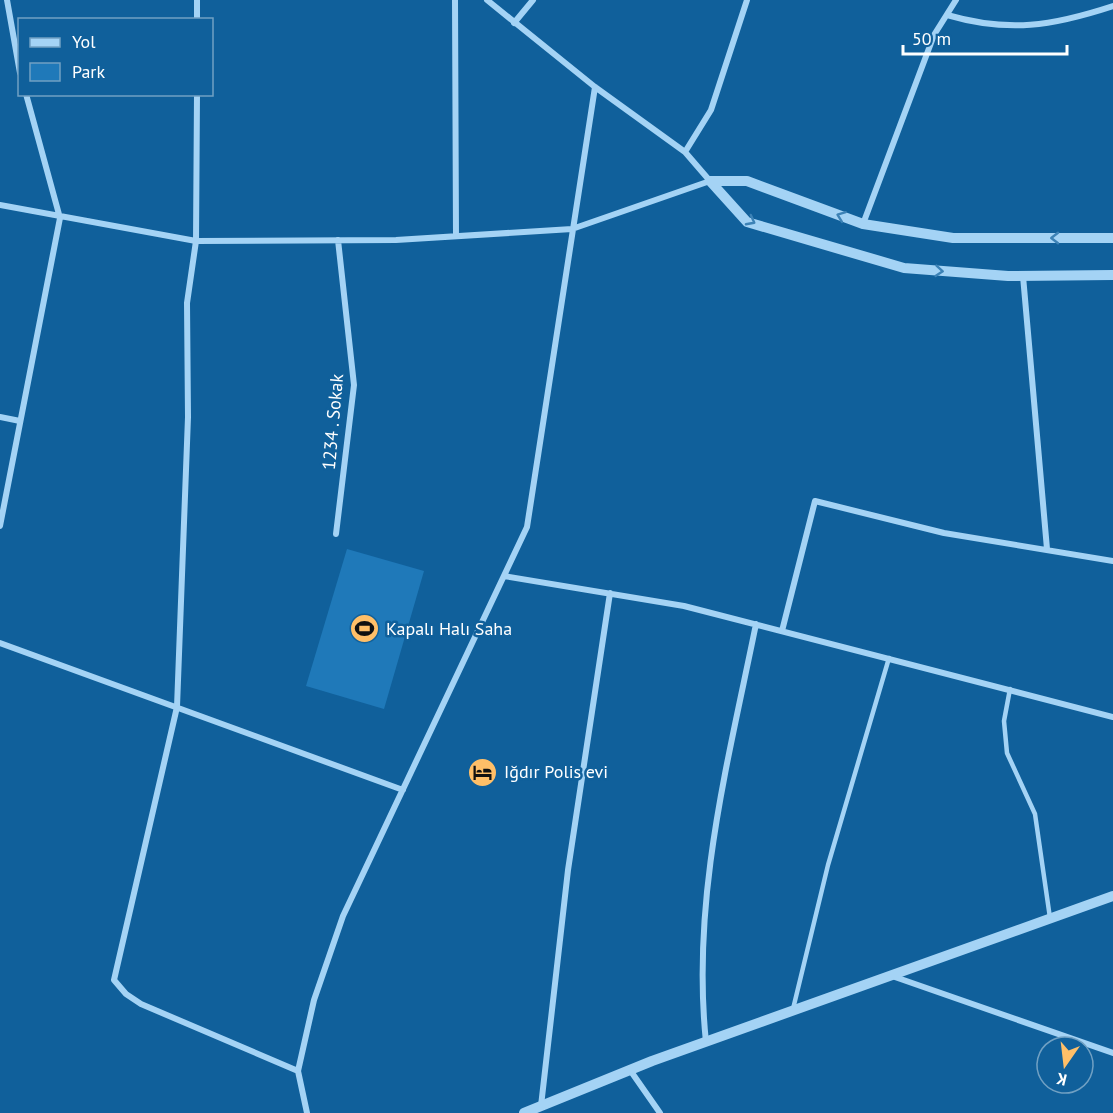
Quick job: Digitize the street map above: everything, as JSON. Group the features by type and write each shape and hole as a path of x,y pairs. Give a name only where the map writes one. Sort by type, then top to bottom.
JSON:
{"street":[{"path":"7,0 18,62"},
{"path":"197,0 197,18"},
{"path":"455,0 456,236"},
{"path":"487,0 594,87 685,152 747,222 904,268 1023,276 1113,275"},
{"path":"514,23 533,0"},
{"path":"685,152 711,110 747,0"},
{"path":"863,224 934,35 956,0"},
{"path":"947,15 994,26 1035,26 1075,19 1113,6"},
{"path":"307,1113 298,1071 314,1000 344,915 527,527 594,87"},
{"path":"0,526 60,218 27,96"},
{"path":"197,96 196,241 187,303 188,417 177,707 114,980 126,994 141,1004 298,1071"},
{"path":"0,205 60,218 196,241 338,240 572,229 710,182 747,181 863,224 953,238 1113,238"},
{"name":"1234 . Sokak","path":"336,534 354,385 338,240"},
{"path":"1023,276 1047,549"},
{"path":"0,417 20,421"},
{"path":"782,631 815,501 944,533 1113,561"},
{"path":"504,576 684,606 1113,717"},
{"path":"541,1106 568,870 610,593"},
{"path":"706,1042 701,992 704,917 714,827 756,624"},
{"path":"0,643 403,790"},
{"path":"524,1113 630,1070 1113,896"},
{"path":"889,975 1113,1053"},
{"path":"630,1070 660,1113"}],"lane":[{"path":"793,1010 828,865 889,658"},
{"path":"1010,689 1004,721 1007,753 1035,814 1050,918"}],"green space":[{"name":"Kapalı Halı Saha","path":"347,549 424,571 384,709 306,686"}],"place":[{"name":"Kapalı Halı Saha","path":"365,629"},
{"name":"Iğdır Polis evi","path":"483,772"}]}
